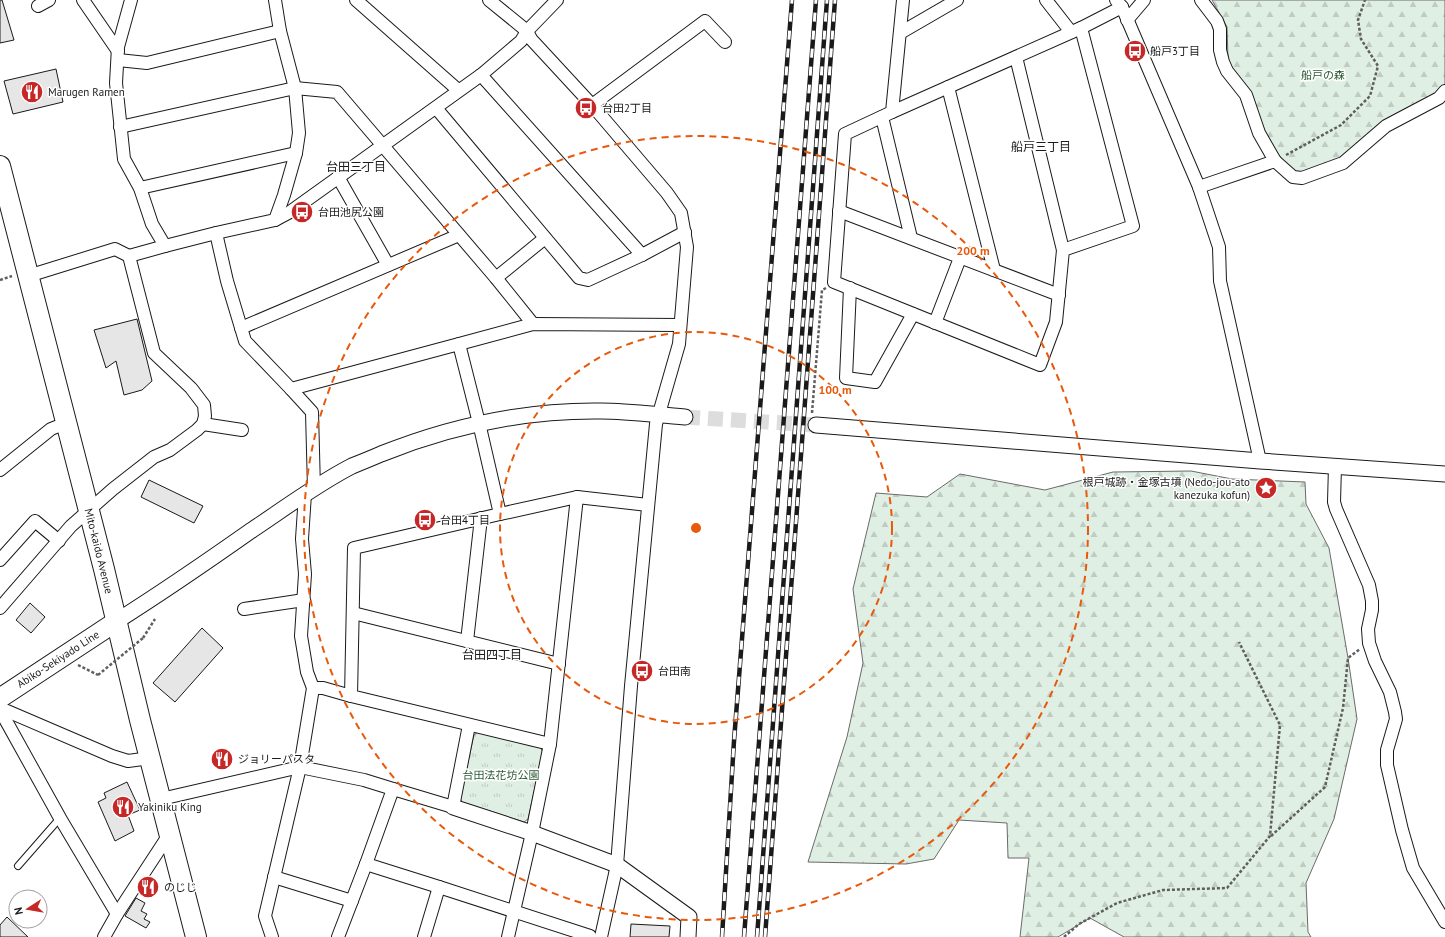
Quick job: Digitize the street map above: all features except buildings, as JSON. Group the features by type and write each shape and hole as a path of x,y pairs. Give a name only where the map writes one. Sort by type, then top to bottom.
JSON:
{"highway":[{"name":"Mito-kaido Avenue","path":"0,166 20,276 66,423 196,937"}],"main road":[{"name":"Abiko-Sekiyado Line","path":"0,698 117,621"}],"street":[{"path":"83,0 118,55 147,63 280,31"},
{"path":"131,0 125,19 118,55 116,83 124,159 140,188 152,224 165,246"},
{"path":"275,0 280,31 295,88 299,133 296,153 275,220"},
{"path":"356,0 458,90"},
{"path":"489,0 527,31 531,39 592,105 667,193 681,213 687,247 679,344 656,424 631,686 617,865 601,937"},
{"path":"20,276 115,249 129,256 216,233 275,220 290,212 383,144 436,108 458,90 481,75 521,41 527,31 557,0"},
{"path":"903,0 900,34 887,114 911,238"},
{"path":"900,34 957,0"},
{"path":"1046,0 1076,30 1133,226 1063,250"},
{"path":"1127,20 1144,0"},
{"path":"1201,0 1217,22 1220,29 1220,50 1223,62 1227,71 1246,95 1259,133 1275,162 1293,177 1302,178 1343,163 1386,126 1438,98 1445,92"},
{"path":"1016,57 1063,250 1056,322 1040,365 834,282 845,134 948,86 1076,30 1119,4 1199,187 1219,247 1220,281 1260,461"},
{"path":"592,105 705,21 725,42"},
{"path":"481,75 642,255"},
{"path":"948,86 994,270"},
{"path":"120,127 295,88 337,92 383,144 533,324"},
{"path":"436,108 579,278 588,280 642,255 685,232"},
{"path":"140,188 296,153"},
{"path":"1199,187 1275,162"},
{"path":"338,178 388,265"},
{"path":"839,211 1059,295"},
{"path":"216,233 227,281 245,341 312,412 310,491 302,539 306,574 301,636 307,672 314,688 300,767 265,916 272,937"},
{"path":"241,328 459,235"},
{"path":"496,278 545,238"},
{"path":"0,608 71,526 113,489 154,458 170,450 203,424 205,416 204,405 191,388 154,353 129,256"},
{"path":"936,323 960,258"},
{"path":"850,288 846,378 875,382 913,314"},
{"path":"291,389 533,324 680,325"},
{"path":"459,344 500,514"},
{"path":"117,621 157,596 310,491 352,466 397,448 439,433 479,423 560,412 601,411 685,416"},
{"path":"814,420 1260,461 1445,474"},
{"path":"0,470 51,428 66,423"},
{"path":"203,424 242,430"},
{"path":"1335,466 1334,502 1365,576 1372,601 1372,610 1368,629 1369,643 1375,661 1390,692 1395,712 1396,719 1387,750 1387,766 1413,868 1445,922"},
{"path":"351,696 354,548 577,497 648,505"},
{"path":"508,937 532,833 550,744 577,497"},
{"path":"467,641 481,518"},
{"path":"0,560 35,521 59,541"},
{"path":"244,609 304,600"},
{"path":"353,613 559,664"},
{"path":"314,688 323,688 550,744"},
{"path":"0,709 112,756 128,761 150,758"},
{"path":"0,709 60,818 117,914"},
{"path":"453,807 469,725"},
{"path":"161,799 300,767 364,780 532,833 617,865 689,916 688,937"},
{"path":"338,937 393,790"},
{"path":"104,937 117,914 170,833"},
{"path":"366,864 514,910 590,936 589,937"},
{"path":"274,877 352,901"},
{"path":"424,937 439,887"}],"lane":[{"path":"18,866 60,818"}],"path":[{"path":"1275,162 1341,125 1370,96 1378,66 1361,39 1358,20 1365,0"},
{"path":"0,280 20,276"},
{"path":"814,420 822,290 834,282"},
{"path":"72,662 98,675 144,638 155,619"},
{"path":"1239,642 1280,725 1270,836"},
{"path":"1064,937 1079,924 1117,903 1163,890 1227,888 1270,836 1325,787 1343,708 1348,658 1369,643"}],"green space":[{"name":"船戸の森","path":"1212,0 1445,0 1445,84 1435,96 1341,159 1307,172 1293,172 1276,158 1248,91 1230,67 1228,59 1227,27"},
{"path":"1191,471 1232,479 1305,482 1306,504 1329,548 1357,719 1334,819 1306,883 1308,932 1311,937 1124,937 1090,918 1058,937 1020,937 1029,858 1008,858 1007,823 959,820 934,859 906,864 808,862 847,737 863,663 853,589 876,493 927,497 960,474 1045,490 1113,472"},
{"name":"台田法花坊公園","path":"478,732 540,747 543,752 528,819 524,822 462,802 460,798 474,735"}],"tunnel":[{"path":"685,417 816,425"}],"railway":[{"path":"722,937 734,741 792,0"},
{"path":"744,937 816,0"},
{"path":"757,937 827,0"},
{"path":"765,937 835,0"}],"place":[{"name":"船戸3丁目","path":"1135,51"},
{"name":"Marugen Ramen","path":"32,92"},
{"name":"台田2丁目","path":"586,108"},
{"name":"台田池尻公園","path":"302,212"},
{"name":"根戸城跡・金塚古墳 (Nedo-jou-ato kanezuka kofun)","path":"1266,488"},
{"name":"台田4丁目","path":"425,520"},
{"name":"台田南","path":"642,671"},
{"name":"ジョリーパスタ","path":"222,759"},
{"name":"Yakiniku King","path":"123,807"},
{"name":"のじじ","path":"148,887"}],"district":[{"name":"船戸三丁目","path":"1041,147"},
{"name":"台田三丁目","path":"356,167"},
{"name":"台田四丁目","path":"492,655"}]}
